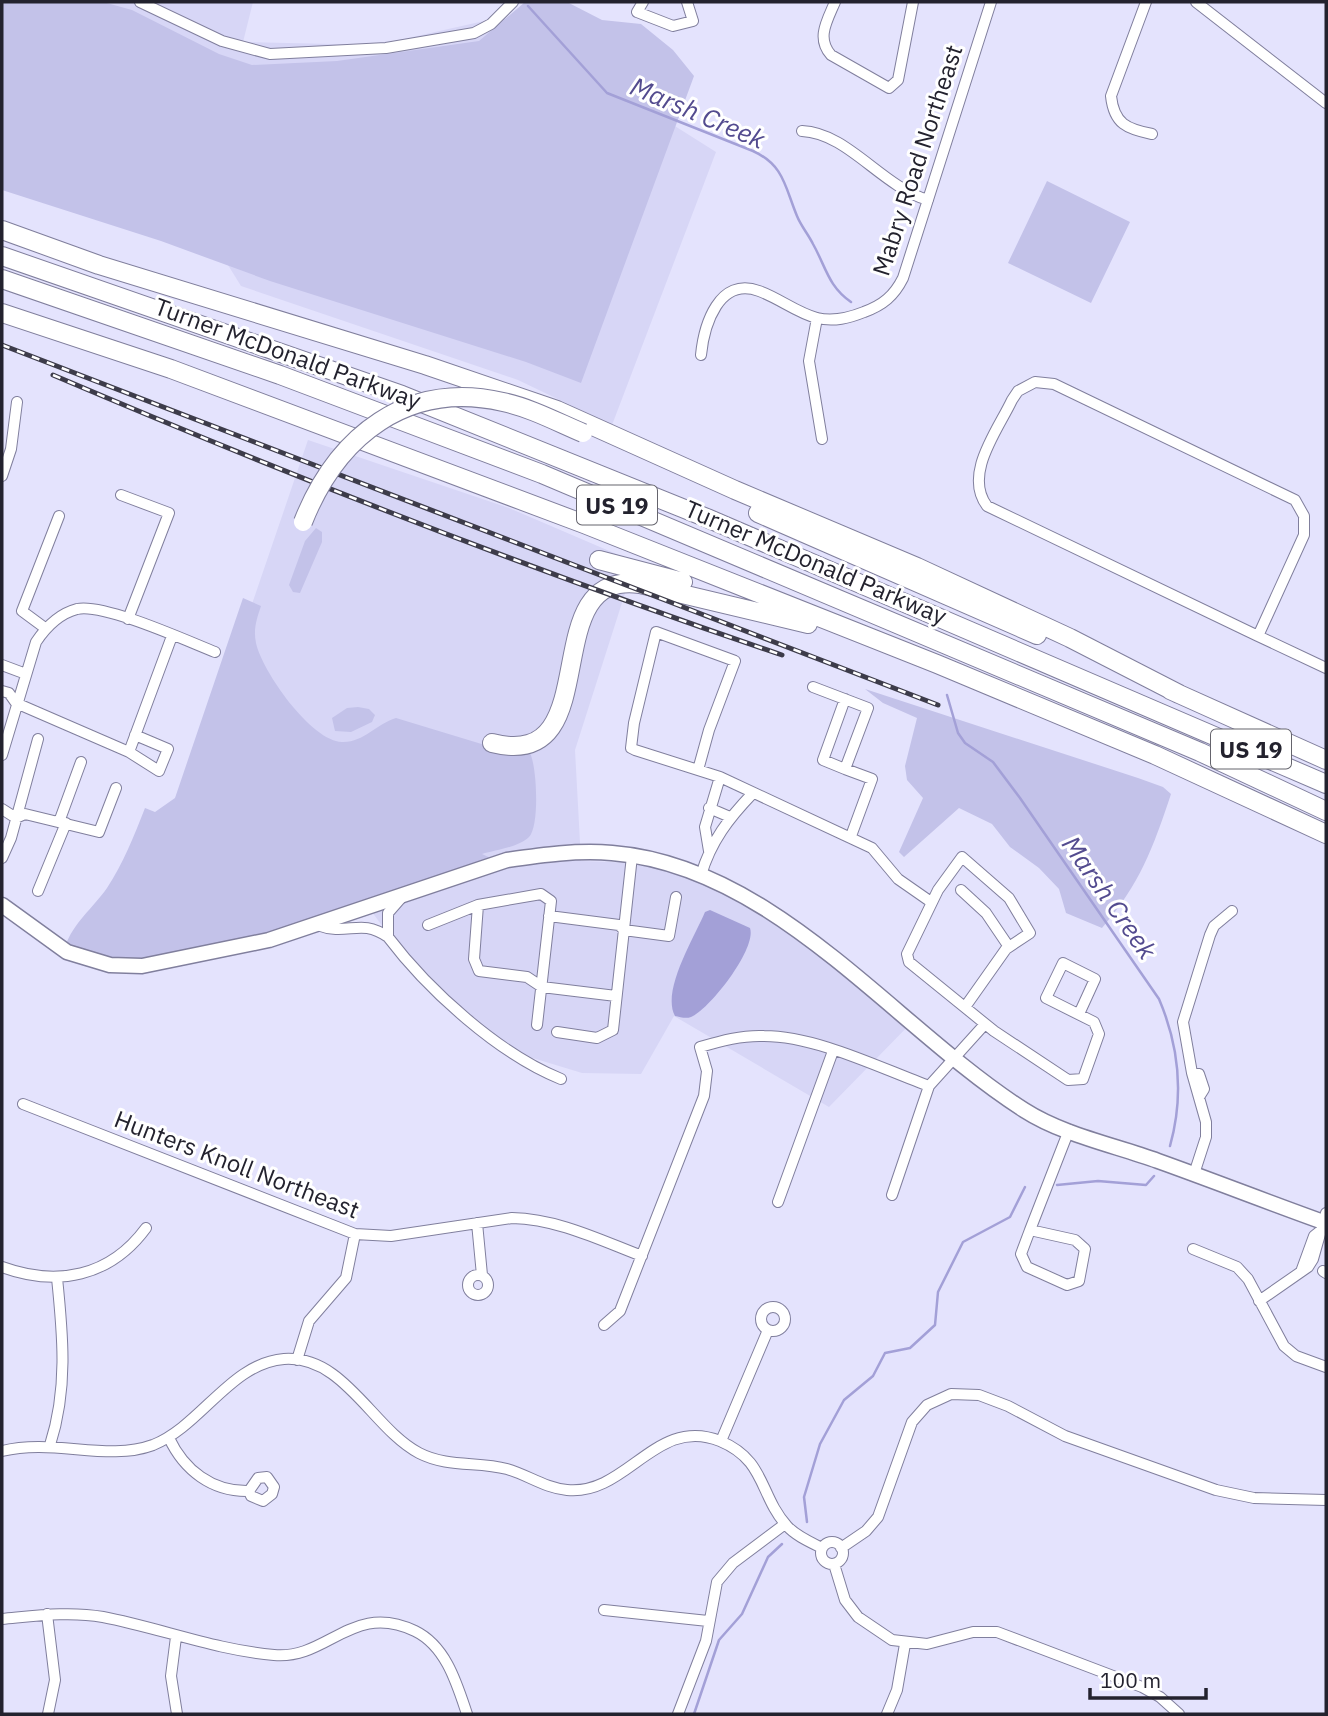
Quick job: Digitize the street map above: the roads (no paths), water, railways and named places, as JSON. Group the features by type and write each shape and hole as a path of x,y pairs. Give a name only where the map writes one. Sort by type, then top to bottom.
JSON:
{"highway":[{"path":"2,230 99,265 425,365 557,410 735,490 917,567 1070,638 1179,694"},
{"name":"Turner McDonald Parkway","path":"2,256 413,399 694,513 1326,784"},
{"name":"Turner McDonald Parkway","path":"2,279 280,374 542,474 1187,747 1326,811"},
{"path":"2,313 171,369 584,524 1099,732 1326,834"},
{"path":"303,522 325,474 359,436 399,412 441,399 473,398 520,407 662,468 833,547 1179,694 1326,760"},
{"path":"598,560 678,581 772,614"},
{"path":"492,743 524,745 551,728 562,706 585,608 598,592 618,583 640,584 804,623 1078,729 1099,732"}],"street":[{"path":"140,2 222,41 270,54 386,48 474,33 491,24 513,2"},
{"path":"643,2 638,12 673,26 693,21 687,2"},
{"path":"835,2 822,39 831,55 884,86 894,86 898,80 913,2"},
{"name":"Mabry Road Northeast","path":"701,355 703,337 717,303 736,290 758,290 817,318 851,317 878,306 892,295 903,278 991,2"},
{"path":"1146,2 1111,96 1113,111 1122,125 1152,134"},
{"path":"1196,2 1326,103"},
{"path":"810,40 822,39"},
{"path":"802,131 828,136 896,187 928,200"},
{"path":"817,318 808,361 821,439"},
{"path":"1258,636 1304,535 1304,516 1295,500 1054,384 1035,382 1018,391 978,472 978,490 987,506 1258,636 1326,668"},
{"path":"2,476 11,449 17,401"},
{"path":"121,495 169,513 128,619"},
{"path":"45,628 22,611 59,516"},
{"path":"2,755 16,703 45,628 61,616 79,608 104,610 215,652"},
{"path":"698,770 709,730 735,661 661,633 653,635 631,748 698,770 720,777 851,836 872,848 898,879 932,902"},
{"path":"129,752 173,636"},
{"path":"2,664 26,674"},
{"path":"813,687 868,708 845,769"},
{"path":"2,691 9,694 16,703 129,752 159,771 168,749 135,735"},
{"path":"845,699 823,760 872,779 851,836"},
{"path":"2,858 37,740"},
{"path":"38,891 81,762"},
{"path":"709,851 705,827 720,777"},
{"path":"16,818 25,814 99,832 116,788"},
{"path":"701,875 709,851 720,831 752,793"},
{"path":"709,808 730,817"},
{"path":"2,810 16,818"},
{"path":"705,827 720,831"},
{"path":"2,905 67,952 95,962 124,966 158,964 249,945 317,925 507,860 544,854 597,852 632,856 701,875 754,901 786,922 1025,1111 1069,1130 1324,1223"},
{"path":"557,1032 597,1038 613,1030 632,856"},
{"path":"965,1007 1009,947 1030,933 1009,898 962,857 932,902 908,958 965,1007 985,1024 1046,1068 1068,1080 1077,1081 1086,1072 1099,1034 1094,1022 1046,998 1062,963 1095,979 1079,1014"},
{"path":"961,890 986,913 1009,947"},
{"path":"388,937 388,913 404,894"},
{"path":"428,925 478,905 541,894 551,901 537,1025"},
{"path":"549,916 619,925 624,930 669,936 676,897"},
{"path":"478,905 474,960 479,971 527,977 542,987 616,996"},
{"path":"1194,1174 1206,1137 1206,1122 1192,1073 1183,1022 1210,935 1214,926 1232,911"},
{"path":"317,925 336,932 368,926 388,937 409,965 511,1055 561,1079"},
{"path":"892,1195 929,1086 985,1024"},
{"path":"604,1325 620,1311 704,1096 707,1071 700,1047 763,1035 783,1037 833,1051 929,1086"},
{"path":"778,1202 833,1051"},
{"name":"Hunters Knoll Northeast","path":"23,1104 355,1234 391,1236 512,1218 545,1220 642,1256"},
{"path":"1030,1230 1075,1240 1085,1249 1079,1281 1067,1285 1027,1267 1021,1254 1030,1230 1069,1130"},
{"path":"477,1223 482,1275"},
{"path":"1302,1266 1314,1236 1324,1223"},
{"path":"1259,1301 1313,1259 1324,1223"},
{"path":"2,1267 57,1278 82,1275 108,1265 129,1250 146,1228"},
{"path":"297,1360 309,1321 346,1278 355,1234"},
{"path":"1192,1249 1237,1267 1248,1279 1284,1346 1296,1356 1326,1367"},
{"path":"50,1445 60,1410 64,1374 57,1278"},
{"path":"721,1441 768,1330"},
{"path":"2,1451 50,1445 112,1452 151,1446 169,1438 252,1370 274,1361 297,1360 316,1364 333,1374 398,1440 420,1453 452,1464 507,1469 559,1489 582,1490 603,1485 653,1448 673,1439 697,1436 721,1441 741,1452 756,1467 785,1524 822,1548"},
{"path":"841,1548 866,1531 878,1517 907,1431 918,1413 939,1398 965,1392 1008,1406 1065,1436 1216,1490 1254,1498 1326,1500"},
{"path":"169,1438 182,1460 198,1476 234,1492 249,1491"},
{"path":"678,1714 706,1642 713,1591 723,1573 785,1524"},
{"path":"822,1548 832,1542 841,1548"},
{"path":"822,1548 823,1559 834,1563"},
{"path":"834,1563 841,1558 841,1548"},
{"path":"834,1563 845,1600 858,1618 879,1634 905,1644 928,1644 973,1632 998,1632 1142,1687 1160,1697 1179,1714"},
{"path":"604,1610 708,1621"},
{"path":"2,1619 47,1614 103,1617 176,1637 275,1656 306,1651 365,1623 399,1626 416,1631 435,1644 458,1686 467,1714"},
{"path":"47,1614 54,1680 48,1714"},
{"path":"176,1637 171,1676 177,1714"},
{"path":"887,1714 897,1690 905,1644"}],"waterway":[{"name":"Marsh Creek","path":"528,6 607,93 753,151 771,163 782,178 799,220 832,283 851,302"},
{"name":"Marsh Creek","path":"947,695 958,733 965,743 993,762 1159,999 1171,1035 1177,1071 1177,1109 1170,1146"},
{"name":"Marsh Creek","path":"1057,1185 1098,1181 1146,1185 1154,1176"},
{"name":"Marsh Creek","path":"807,1522 804,1497 820,1444 844,1400 873,1376 885,1353 910,1348 935,1325 938,1292 963,1242 1010,1217 1025,1187"},
{"name":"Marsh Creek","path":"694,1714 719,1640 742,1614 768,1557 782,1544"}],"railway":[{"path":"2,345 938,705"},
{"path":"53,375 414,522 782,655"}]}
